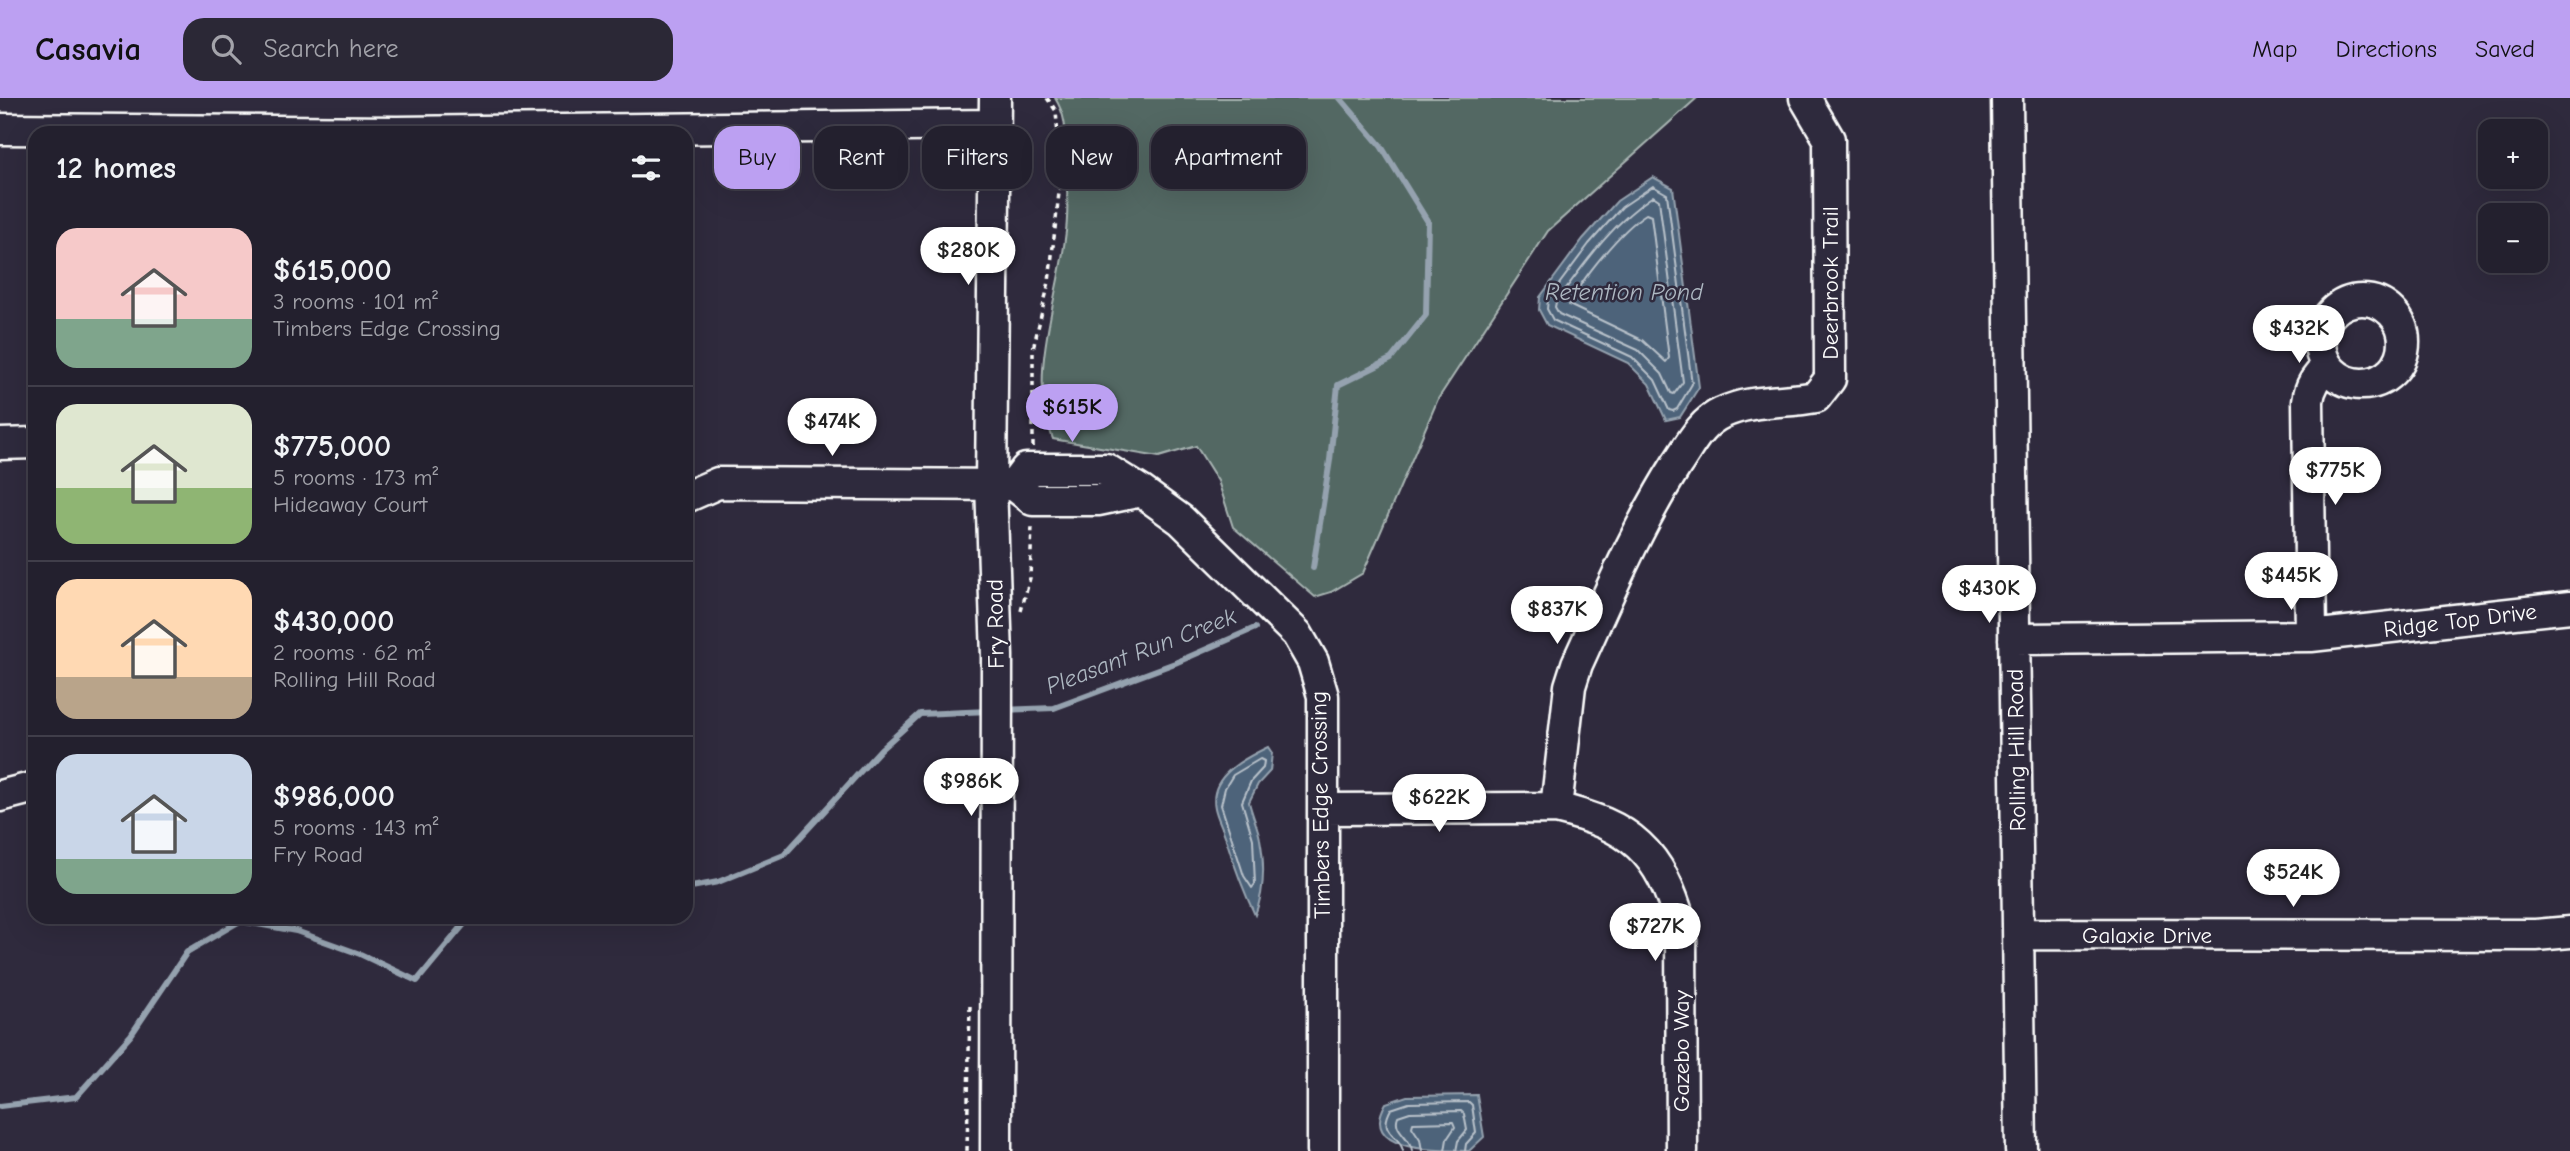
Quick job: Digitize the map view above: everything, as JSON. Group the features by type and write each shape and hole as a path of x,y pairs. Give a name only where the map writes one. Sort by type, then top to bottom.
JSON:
{"street":[{"name":"Deerbrook Trail","path":"1556,808 1570,686 1577,664 1648,510 1700,429 1719,414 1742,405 1816,397 1830,379 1829,138 1805,98"},
{"name":"Rolling Hill Road","path":"2007,98 2021,1151"},
{"path":"587,126 994,111"},
{"name":"Fry Road","path":"994,111 1018,484 997,656 996,1151"},
{"path":"0,129 28,129"},
{"path":"2311,636 2308,401 2309,389 2327,366"},
{"path":"0,444 28,443"},
{"name":"Timbers Edge Crossing","path":"693,494 719,483 1018,484 1098,500 1142,491 1181,520 1297,634 1313,662 1322,696 1323,1151"},
{"name":"Ridge Top Drive","path":"2014,639 2311,636 2570,607"},
{"path":"0,796 28,789"},
{"name":"Gazebo Way","path":"1322,809 1556,808 1592,817 1626,833 1653,859 1671,892 1681,926 1682,1151"},
{"name":"Galaxie Drive","path":"2019,934 2536,935 2570,932"}],"path":[{"path":"1019,621 1030,578 1018,484 1033,349 1049,282 1061,175 1056,111 1047,98"}],"green space":[{"path":"1055,98 1697,98 1548,231 1438,399 1363,573 1331,592 1315,597 1233,527 1218,481 1196,446 1159,457 1053,439 1046,415 1043,365 1065,239 1067,189 1137,189 1137,126 1065,126"}],"water":[{"name":"Retention Pond","path":"1653,177 1673,188 1699,387 1680,417 1666,420 1649,384 1628,363 1547,325 1539,310 1540,297 1583,239 1617,201"},
{"path":"1268,747 1272,753 1270,771 1258,784 1249,802 1263,859 1262,888 1255,915 1217,816 1214,797 1217,787 1230,770"},
{"path":"1477,1095 1484,1137 1469,1151 1404,1145 1382,1131 1380,1119 1386,1103 1407,1096"}],"waterway":[{"name":"Pleasant Run Creek","path":"1313,568 1330,460 1338,385 1391,359 1426,315 1428,222 1381,146 1340,98"},
{"name":"Pleasant Run Creek","path":"1004,710 1054,708 1175,663 1255,628"},
{"name":"Pleasant Run Creek","path":"693,887 718,882 784,855 881,749 920,714 989,711"},
{"name":"Pleasant Run Creek","path":"0,1106 76,1097 131,1035 187,952 235,924"},
{"name":"Pleasant Run Creek","path":"257,924 296,931 360,954 417,981 464,924"}]}
